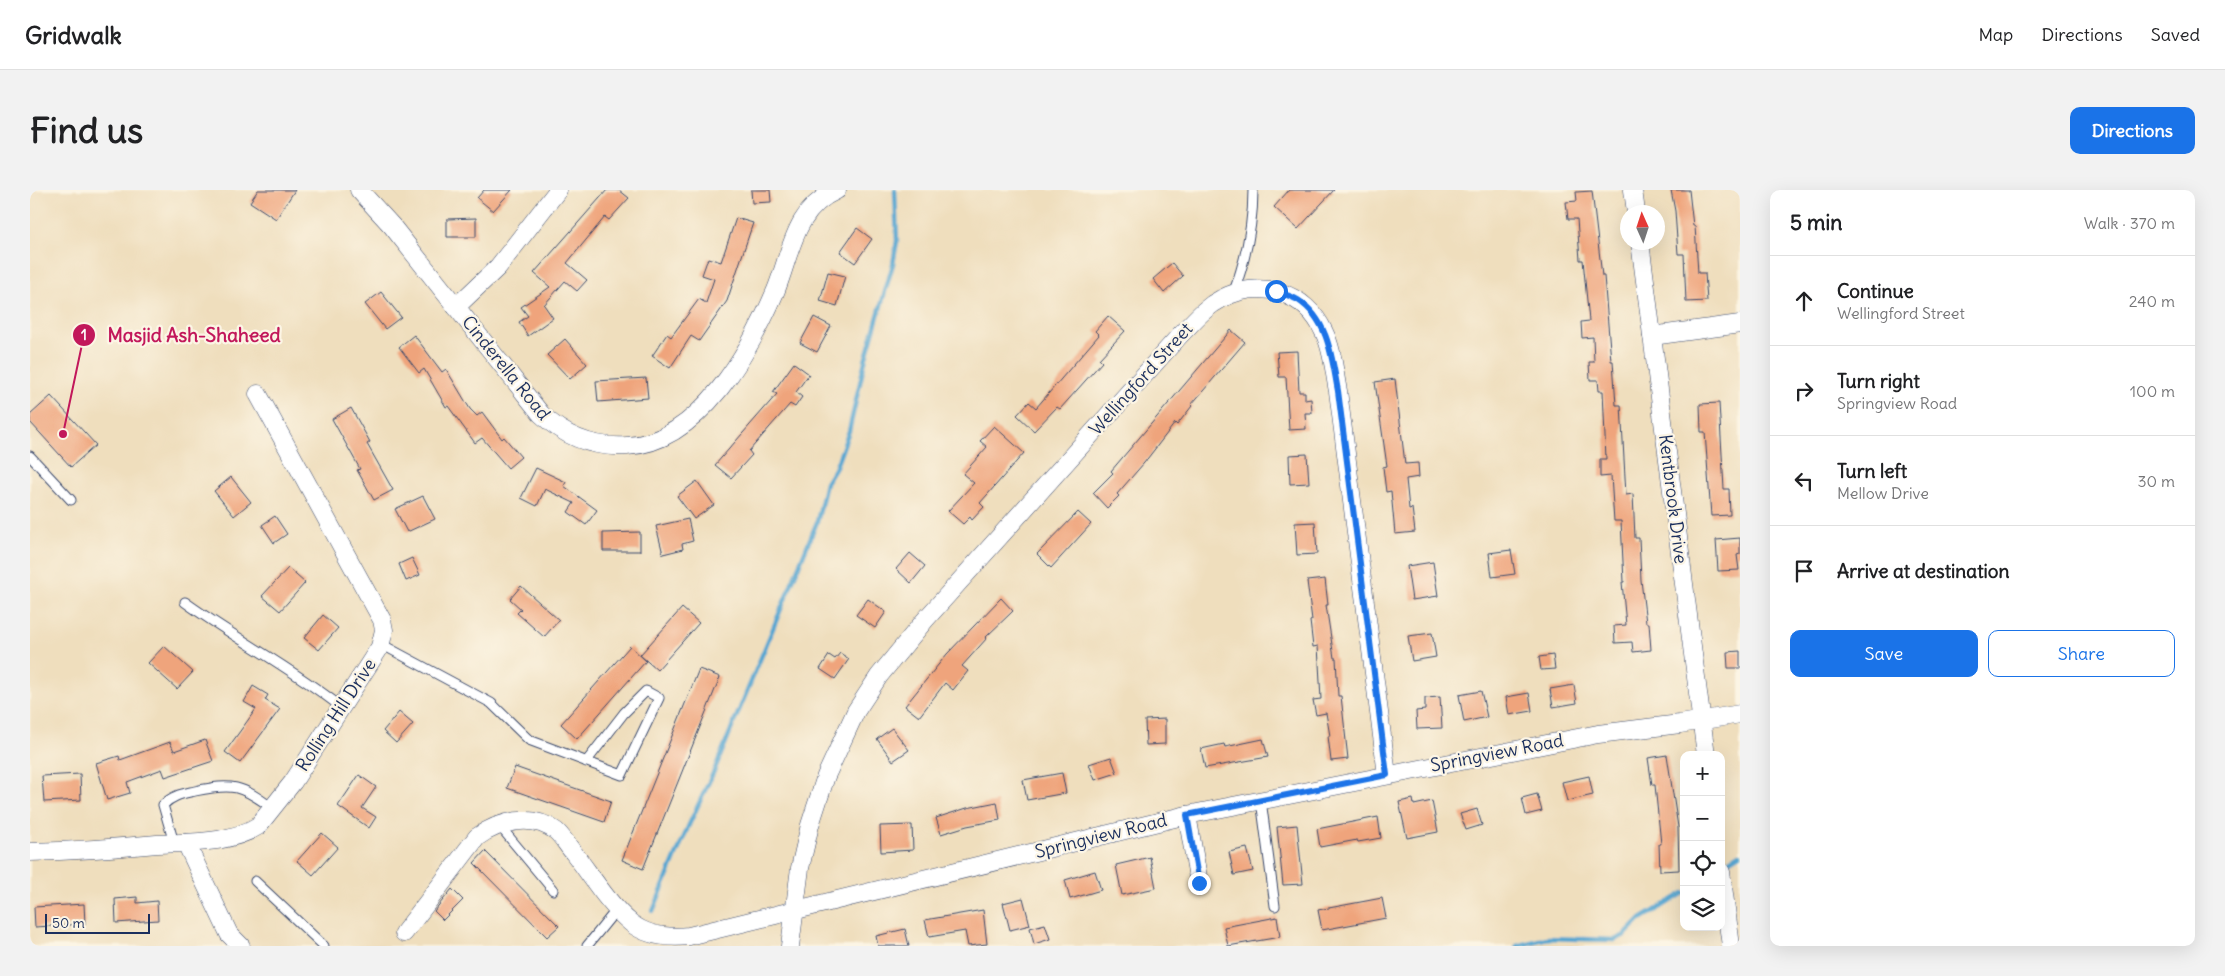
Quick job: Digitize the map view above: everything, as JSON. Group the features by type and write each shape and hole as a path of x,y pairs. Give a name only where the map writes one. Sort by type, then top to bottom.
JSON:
{"street":[{"name":"Cinderella Road","path":"359,190 392,226 542,414 567,434 581,441 607,447 634,446 651,442 671,434 693,417 731,373 751,343 777,287 788,249 797,230 808,213 827,193"},
{"path":"456,307 498,267 558,190"},
{"path":"1633,190 1635,205"},
{"name":"Kentbrook Drive","path":"1641,250 1706,751"},
{"name":"Wellingford Street","path":"790,946 800,868 810,825 826,776 856,711 879,676 925,620 1181,334 1205,309 1222,298 1233,294 1259,288 1293,297 1308,308 1320,323 1329,344 1338,391 1387,775"},
{"path":"1652,336 1740,324"},
{"name":"Rolling Hill Drive","path":"30,852 220,839 258,826 293,782 381,644 384,630 382,620 258,394"},
{"name":"Springview Road","path":"499,825 522,821 541,823 558,832 617,909 631,924 645,932 672,937 689,936 1187,815 1598,734 1702,721 1740,714"},
{"path":"1187,815 1199,883"},
{"path":"404,933 477,837 499,825"},
{"path":"180,843 229,934 241,946"},
{"path":"1723,886 1731,946"}],"lane":[{"path":"1233,294 1239,278 1253,208 1253,190"},
{"path":"30,456 71,500"},
{"path":"185,602 318,689 341,707"},
{"path":"381,644 491,703 529,740 586,762 622,775 660,698 646,691 624,713 586,762"},
{"path":"180,843 163,804 172,797 223,786 239,788 257,797 272,808"},
{"path":"1261,800 1275,906"},
{"path":"499,825 553,890"},
{"path":"255,881 324,946"},
{"path":"587,946 617,909"}],"building":[{"path":"258,190 295,190 276,219 250,202"},
{"path":"484,190 512,190 493,211 477,198"},
{"path":"607,190 619,190 629,198 609,220 605,217 567,263 587,280 577,291 565,281 544,305 553,318 528,336 519,322 528,316 521,307 550,287 534,273"},
{"path":"751,190 770,190 771,202 752,203"},
{"path":"1289,190 1334,190 1298,229 1274,207"},
{"path":"1671,190 1689,190 1693,226 1695,226 1698,273 1705,273 1707,301 1686,302 1684,254 1678,254 1675,211"},
{"path":"1592,191 1602,276 1604,276 1616,405 1621,405 1626,495 1633,494 1635,538 1639,538 1646,623 1649,623 1651,650 1633,652 1632,642 1615,643 1614,626 1626,625 1622,582 1624,582 1621,521 1614,521 1611,476 1600,477 1600,459 1606,459 1603,391 1599,391 1598,380 1590,380 1589,362 1594,362 1593,337 1582,338 1581,322 1589,321 1583,260 1580,260 1577,219 1568,219 1566,202 1577,201 1576,192"},
{"path":"476,218 476,237 447,237 447,219"},
{"path":"736,218 753,223 727,301 699,341 691,336 670,368 652,356 667,334 671,337 699,299 706,303 714,279 702,275 708,258 721,262"},
{"path":"857,228 872,239 855,263 840,252"},
{"path":"1172,263 1183,276 1164,293 1153,279"},
{"path":"828,272 845,276 837,306 820,301"},
{"path":"381,292 401,317 385,329 365,304"},
{"path":"1108,316 1125,331 1099,359 1102,362 1060,409 1057,407 1034,431 1017,415 1029,402 1036,408 1099,335 1095,331"},
{"path":"814,317 831,326 817,352 800,343"},
{"path":"1231,330 1245,342 1191,405 1177,425 1175,423 1117,494 1119,496 1107,508 1093,493 1113,473 1111,471"},
{"path":"414,335 442,372 446,369 470,409 477,416 482,412 502,439 504,437 521,457 508,468 482,438 475,443 448,406 446,407 424,369 419,373 399,347"},
{"path":"565,339 587,364 570,379 547,355"},
{"path":"1297,351 1299,392 1305,392 1305,400 1311,399 1312,413 1305,413 1306,429 1289,430 1286,377 1279,377 1277,352"},
{"path":"794,363 809,374 796,392 802,397 795,407 790,404 749,451 752,455 731,478 715,465 777,394 773,392"},
{"path":"646,378 648,398 598,402 596,381"},
{"path":"1395,379 1405,464 1418,463 1419,477 1406,479 1409,509 1412,508 1415,532 1395,534 1391,491 1386,492 1383,467 1387,466 1375,382"},
{"path":"51,396 96,445 71,467 30,422 30,415"},
{"path":"1719,403 1724,489 1729,489 1730,515 1711,516 1705,432 1701,432 1700,404"},
{"path":"351,408 370,442 367,444 393,490 374,500 357,470 360,469 332,419"},
{"path":"994,426 1024,453 980,503 984,507 972,520 970,517 963,524 948,511 974,483 963,474 987,447 980,441"},
{"path":"1307,454 1309,483 1290,484 1289,455"},
{"path":"536,468 566,482 564,486 597,510 586,525 568,512 574,503 545,489 537,506 521,498"},
{"path":"231,477 251,502 234,516 214,491"},
{"path":"697,481 714,505 694,519 677,496"},
{"path":"423,496 435,519 407,532 395,509"},
{"path":"1078,512 1091,524 1051,568 1037,554"},
{"path":"275,516 287,534 274,543 262,525"},
{"path":"688,519 693,541 682,544 683,549 663,554 656,526"},
{"path":"1315,522 1317,554 1297,555 1295,523"},
{"path":"640,532 640,551 603,551 603,533"},
{"path":"1740,538 1740,554 1737,555 1739,570 1718,571 1716,540"},
{"path":"1511,550 1515,574 1492,577 1489,553"},
{"path":"910,553 925,566 911,583 896,569"},
{"path":"412,558 420,575 406,581 399,564"},
{"path":"1433,562 1438,596 1412,600 1407,566"},
{"path":"288,568 305,583 280,611 262,596"},
{"path":"1325,579 1328,605 1326,605 1334,658 1336,658 1338,696 1341,696 1348,759 1331,761 1328,736 1330,736 1326,713 1316,715 1313,700 1321,699 1318,646 1313,647 1307,581"},
{"path":"521,586 559,620 544,637 517,613 521,609 510,599"},
{"path":"1001,598 1013,611 986,637 962,666 968,671 953,690 945,683 919,717 905,706 947,654"},
{"path":"868,599 886,612 875,628 856,615"},
{"path":"682,608 699,623 657,670 640,655"},
{"path":"323,615 338,628 319,650 304,638"},
{"path":"1432,633 1436,657 1412,661 1408,636"},
{"path":"164,646 193,672 177,689 148,663"},
{"path":"630,646 646,661 577,739 561,724"},
{"path":"1740,651 1740,668 1728,668 1727,652"},
{"path":"840,653 849,659 835,679 820,669 829,655 835,659"},
{"path":"1553,655 1555,669 1541,670 1539,657"},
{"path":"699,669 720,677 643,869 622,860"},
{"path":"1574,685 1577,703 1553,707 1550,689"},
{"path":"253,686 268,695 265,700 280,709 240,763 225,752 256,709 244,702"},
{"path":"1481,691 1487,717 1464,722 1459,695"},
{"path":"1529,693 1532,711 1509,715 1506,697"},
{"path":"1440,697 1442,728 1417,729 1416,711 1425,710 1425,698"},
{"path":"399,712 413,724 396,743 383,731"},
{"path":"1165,719 1165,744 1146,745 1145,720"},
{"path":"892,728 909,750 893,761 877,739"},
{"path":"1263,739 1268,757 1205,768 1201,749 1224,744 1225,747"},
{"path":"205,740 213,761 165,777 162,769 127,782 130,793 107,800 96,763 119,756 120,760 170,742 174,751"},
{"path":"1667,755 1678,827 1679,870 1660,871 1659,844 1661,844 1655,785 1652,785 1648,758"},
{"path":"1111,757 1117,773 1095,780 1089,764"},
{"path":"515,767 611,801 604,822 507,788"},
{"path":"1062,773 1066,793 1027,800 1023,780"},
{"path":"80,774 81,800 44,802 42,776"},
{"path":"359,775 376,787 362,808 376,817 369,828 338,806"},
{"path":"1589,776 1593,795 1567,801 1562,782"},
{"path":"1537,794 1542,811 1526,815 1522,798"},
{"path":"1413,799 1414,805 1432,801 1438,832 1407,838 1399,802"},
{"path":"997,802 1000,820 967,826 941,834 936,818 967,808"},
{"path":"1477,809 1482,825 1466,830 1460,814"},
{"path":"1378,817 1381,838 1358,842 1357,840 1320,847 1317,829"},
{"path":"912,825 913,850 881,852 880,826"},
{"path":"1297,825 1303,884 1283,885 1277,827"},
{"path":"322,833 338,847 313,875 297,861"},
{"path":"1247,848 1253,871 1234,875 1229,852"},
{"path":"485,851 559,926 547,937 474,863"},
{"path":"1150,857 1156,888 1122,895 1116,865"},
{"path":"1095,871 1101,890 1070,899 1065,880"},
{"path":"452,889 463,900 443,920 434,911"},
{"path":"137,897 137,903 157,901 158,920 116,923 115,899"},
{"path":"1023,898 1030,925 1010,930 1003,903"},
{"path":"1382,898 1386,918 1322,930 1318,910"},
{"path":"84,904 85,924 35,927 34,907"},
{"path":"983,910 987,944 968,946 965,931 929,937 925,920"},
{"path":"1277,917 1280,937 1228,946 1224,927"},
{"path":"1045,924 1050,939 1034,944 1030,928"},
{"path":"905,929 909,946 878,946 876,936"}],"waterway":[{"path":"653,911 714,771 817,522 826,483 835,469 849,431 865,361 893,264 897,241 895,191"},
{"path":"1725,863 1740,854"},
{"path":"1517,946 1547,938 1615,940 1625,935 1641,919 1680,895"}],"place":[{"name":"Masjid Ash-Shaheed","path":"63,434"}],"route":[{"path":"1199,883 1187,815 1387,775 1338,391 1329,344 1320,323 1308,308 1293,297 1276,291"}]}
